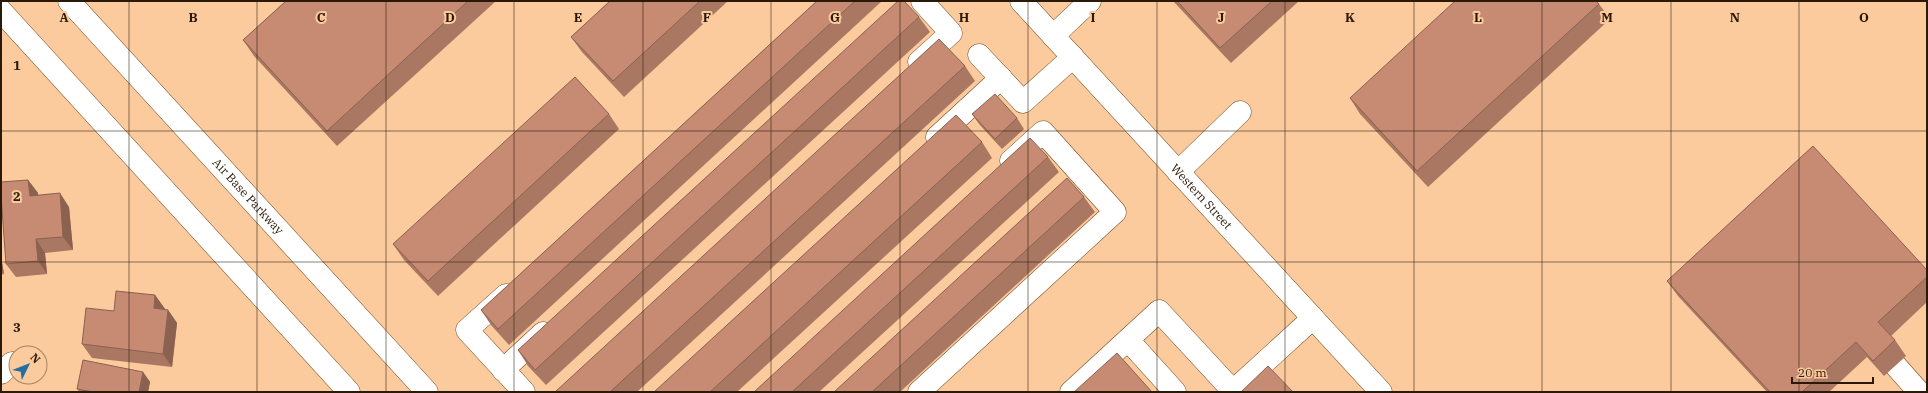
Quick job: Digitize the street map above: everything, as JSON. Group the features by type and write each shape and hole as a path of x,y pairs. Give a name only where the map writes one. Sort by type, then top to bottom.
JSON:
{"main road":[{"name":"Air Base Parkway","path":"69,1 427,392"},
{"path":"904,76 951,33 922,1"},
{"name":"Western Street","path":"1022,1 1380,392"},
{"path":"1053,36 1090,1"},
{"path":"1,11 349,392"},
{"path":"979,55 1023,102 1073,57"},
{"path":"922,151 1001,78"},
{"path":"1178,172 1240,112"},
{"path":"919,392 1115,212 1043,132 996,175"},
{"path":"1062,188 1079,172"},
{"path":"520,281 467,330 524,392"},
{"path":"1071,392 1159,311 1233,392 1313,318"},
{"path":"503,370 555,322"},
{"path":"1128,340 1176,392"},
{"path":"1895,365 1919,392"}],"building":[{"path":"286,1 468,1 327,131 243,40"},
{"path":"610,1 700,1 613,81 571,37"},
{"path":"817,1 855,1 498,329 481,310"},
{"path":"898,1 904,1 919,17 535,370 518,350"},
{"path":"1177,1 1272,1 1220,48"},
{"path":"1455,1 1596,1 1599,4 1417,171 1350,98"},
{"path":"939,39 965,66 610,392 555,392"},
{"path":"575,77 609,114 428,281 393,244"},
{"path":"995,94 1017,118 995,139 972,114"},
{"path":"956,115 982,142 710,392 654,392"},
{"path":"1030,138 1048,157 792,392 754,392"},
{"path":"1813,146 1927,270 1927,277 1878,322 1895,340 1873,361 1856,342 1802,392 1770,392 1667,281"},
{"path":"1067,178 1084,197 872,392 834,392"},
{"path":"28,180 30,196 60,193 63,237 36,239 38,261 6,264 1,182"},
{"path":"116,291 155,295 154,308 168,310 163,354 82,344 86,308 114,311"},
{"path":"1117,353 1152,392 1074,392"},
{"path":"83,360 143,372 139,392 93,392 77,389"},
{"path":"1268,366 1293,392 1241,392"}]}
